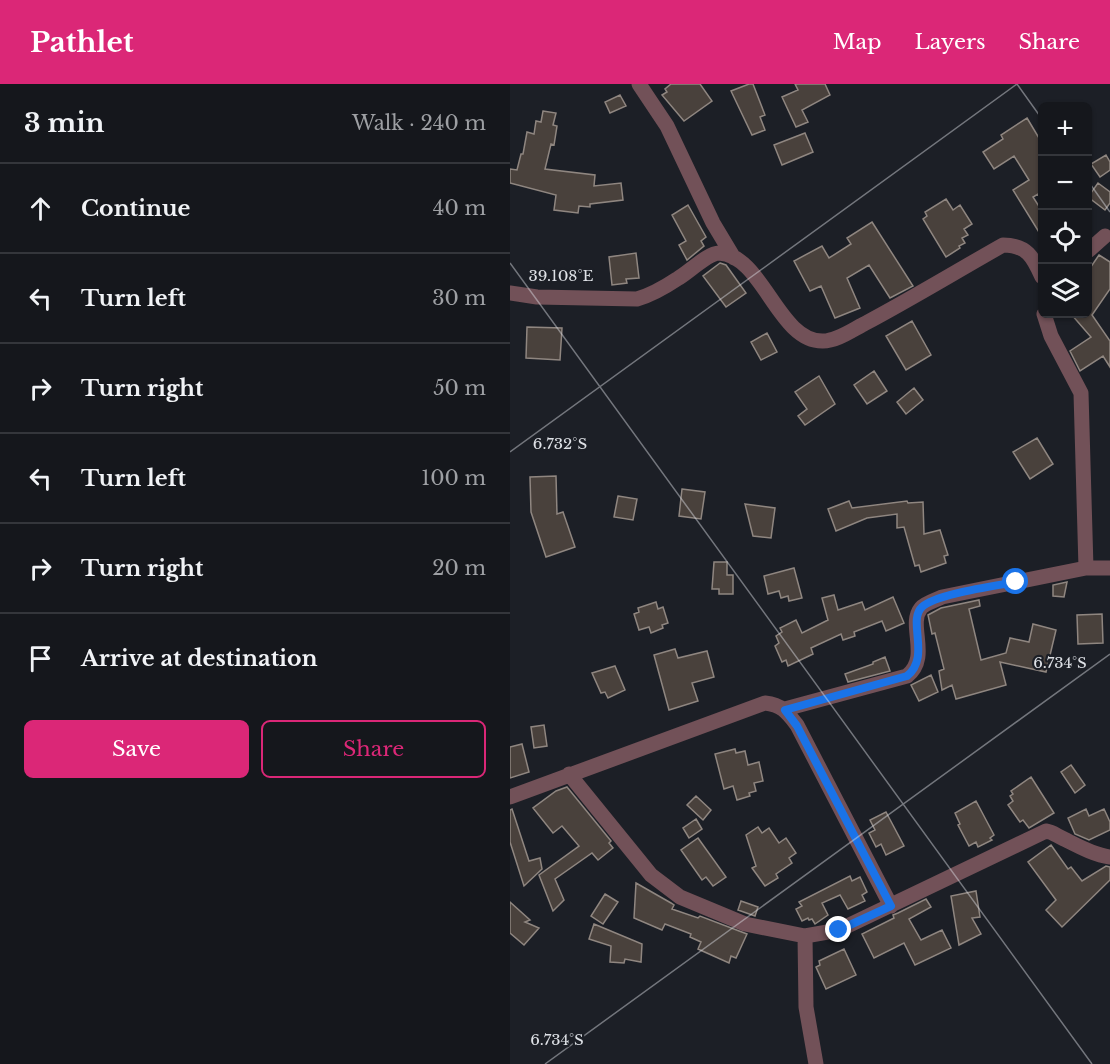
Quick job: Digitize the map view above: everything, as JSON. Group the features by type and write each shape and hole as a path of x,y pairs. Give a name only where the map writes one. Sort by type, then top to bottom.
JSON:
{"street":[{"path":"639,84 668,126 713,223 734,258 754,275 794,329 811,340 823,342 834,340 1003,245 1015,245 1027,252 1038,270"},
{"path":"1092,248 1106,236"},
{"path":"510,293 537,297 637,299 678,279 712,254 721,253 734,258"},
{"path":"1045,318 1051,336 1081,393 1086,568"},
{"path":"785,710 907,676 914,670 918,661 917,615 921,607 942,597 1086,568 1110,568"},
{"path":"510,797 765,703 777,705 785,710 797,726 891,906"},
{"path":"569,774 651,875 680,897 745,924 805,936 839,930 1046,831 1053,832 1099,855 1110,857"},
{"path":"805,936 806,1007 816,1064"}],"building":[{"path":"671,84 700,84 712,101 684,121 662,95 667,92 665,89"},
{"path":"753,84 765,115 760,117 765,130 752,135 731,91"},
{"path":"795,84 825,84 830,95 802,110 808,122 796,127 782,97 798,90"},
{"path":"620,95 626,106 610,113 605,102"},
{"path":"543,111 556,113 553,125 557,126 554,145 551,144 545,169 595,175 594,186 621,183 623,200 590,204 590,207 579,206 578,213 554,210 556,195 510,183 510,169 517,170 527,132 534,134 536,121 541,122"},
{"path":"1027,118 1038,136 1038,194 1033,197 1038,205 1038,231 1013,190 1029,180 1014,156 994,169 983,152 1003,139 1001,135"},
{"path":"805,133 813,152 782,165 774,145"},
{"path":"1106,155 1110,162 1110,170 1100,177 1092,163"},
{"path":"1098,183 1110,192 1110,203 1105,210 1092,200 1092,191"},
{"path":"946,199 953,210 960,205 972,224 964,229 968,235 962,238 965,243 946,257 923,219 927,216 925,212"},
{"path":"688,205 706,237 701,241 704,246 687,260 679,245 686,241 672,215"},
{"path":"872,222 913,286 890,298 869,265 847,278 860,308 835,318 821,286 810,291 794,261 822,246 829,258 851,244 847,238"},
{"path":"636,253 639,278 626,279 627,283 612,285 609,257"},
{"path":"1099,255 1110,262 1110,289 1092,315 1092,265"},
{"path":"720,263 726,265 746,293 726,307 703,276"},
{"path":"1092,315 1110,341 1110,367 1103,356 1080,371 1070,351 1091,337 1074,318 1092,318"},
{"path":"912,321 931,355 906,370 886,336"},
{"path":"527,327 562,328 560,360 526,358"},
{"path":"767,333 777,352 761,360 751,342"},
{"path":"874,371 887,391 867,404 854,385"},
{"path":"819,376 835,404 805,425 798,416 807,409 795,392"},
{"path":"914,388 923,400 906,414 897,402"},
{"path":"1037,438 1053,464 1030,479 1013,452"},
{"path":"556,476 557,514 563,512 575,547 546,557 531,512 530,477"},
{"path":"682,489 705,492 701,519 679,516"},
{"path":"618,496 637,499 633,520 614,517"},
{"path":"849,501 852,508 907,501 908,503 923,502 924,534 940,530 948,555 944,556 946,563 921,572 919,565 915,566 904,527 897,528 897,514 867,518 836,531 828,509"},
{"path":"745,504 775,508 771,538 753,536"},
{"path":"714,562 727,562 727,575 733,575 733,594 719,594 719,589 712,589"},
{"path":"794,568 802,598 789,601 788,596 781,598 779,591 768,594 764,576"},
{"path":"1067,582 1064,597 1053,596 1053,585"},
{"path":"834,595 838,610 862,602 865,610 893,597 904,623 886,631 882,621 854,632 855,636 843,640 841,634 811,648 813,654 788,666 786,660 782,662 775,646 779,643 776,636 782,632 780,628 796,620 802,633 828,620 822,598"},
{"path":"979,600 980,606 969,609 981,660 1006,653 1010,638 1029,642 1033,624 1056,630 1046,672 1000,662 1006,685 956,699 952,685 942,690 939,671 944,669 928,615 941,608"},
{"path":"656,602 658,609 663,607 668,623 651,633 649,627 639,630 634,614 639,612 638,608"},
{"path":"1102,614 1103,643 1078,644 1077,615"},
{"path":"675,649 678,658 707,651 714,677 692,683 698,701 669,710 654,655"},
{"path":"885,657 890,671 848,682 845,674"},
{"path":"615,666 625,690 608,698 605,692 601,693 592,673"},
{"path":"931,675 938,692 919,701 911,685"},
{"path":"544,725 547,746 534,748 531,727"},
{"path":"522,744 529,772 510,778 510,747"},
{"path":"735,749 736,753 745,751 748,765 759,762 763,781 754,783 756,791 749,793 750,796 737,800 733,786 724,789 715,754"},
{"path":"1071,765 1085,785 1075,793 1061,772"},
{"path":"1031,777 1054,813 1029,828 1023,820 1020,822 1008,805 1013,801 1010,796 1013,794 1011,791"},
{"path":"567,787 611,841 609,843 613,848 598,860 592,853 555,879 564,900 553,911 539,875 579,846 562,826 553,833 533,808 556,791"},
{"path":"696,796 711,810 703,820 687,805"},
{"path":"976,801 994,835 990,838 992,840 978,847 976,842 969,846 958,825 960,824 955,813"},
{"path":"512,809 529,861 540,858 542,869 524,886 510,842 510,810"},
{"path":"1086,809 1089,816 1104,809 1110,822 1110,830 1089,840 1075,834 1068,818"},
{"path":"886,812 904,846 886,855 881,844 876,847 869,833 875,830 870,820"},
{"path":"696,819 702,829 689,838 683,828"},
{"path":"758,827 762,833 769,828 779,843 786,838 796,853 789,858 792,863 776,874 778,878 765,886 752,868 756,866 746,835"},
{"path":"698,838 726,877 713,886 706,877 702,880 681,850"},
{"path":"1051,845 1068,869 1071,867 1082,881 1106,866 1110,867 1110,880 1062,927 1046,910 1056,900 1028,862"},
{"path":"850,876 852,881 860,877 867,892 862,895 865,901 848,909 840,895 822,903 828,915 815,924 812,919 808,918 802,921 796,909 802,906 799,902"},
{"path":"636,883 674,905 672,909 698,918 700,916 747,934 736,958 731,956 729,963 698,949 701,942 690,937 691,934 665,924 662,930 634,918"},
{"path":"976,891 980,917 972,918 981,934 959,945 951,896"},
{"path":"605,894 618,902 603,924 591,916"},
{"path":"926,899 931,907 909,919 921,940 942,930 951,948 915,965 904,943 874,958 862,934"},
{"path":"741,901 758,907 755,916 738,910"},
{"path":"510,902 530,920 525,922 539,928 524,945 510,933"},
{"path":"594,924 642,944 641,962 625,959 624,963 610,962 611,946 589,939"},
{"path":"844,949 856,975 826,989 816,967 820,965 819,961"}],"route":[{"path":"839,930 891,906 797,726 785,710 907,676 914,670 918,661 917,615 921,607 942,597 1016,582"}]}
